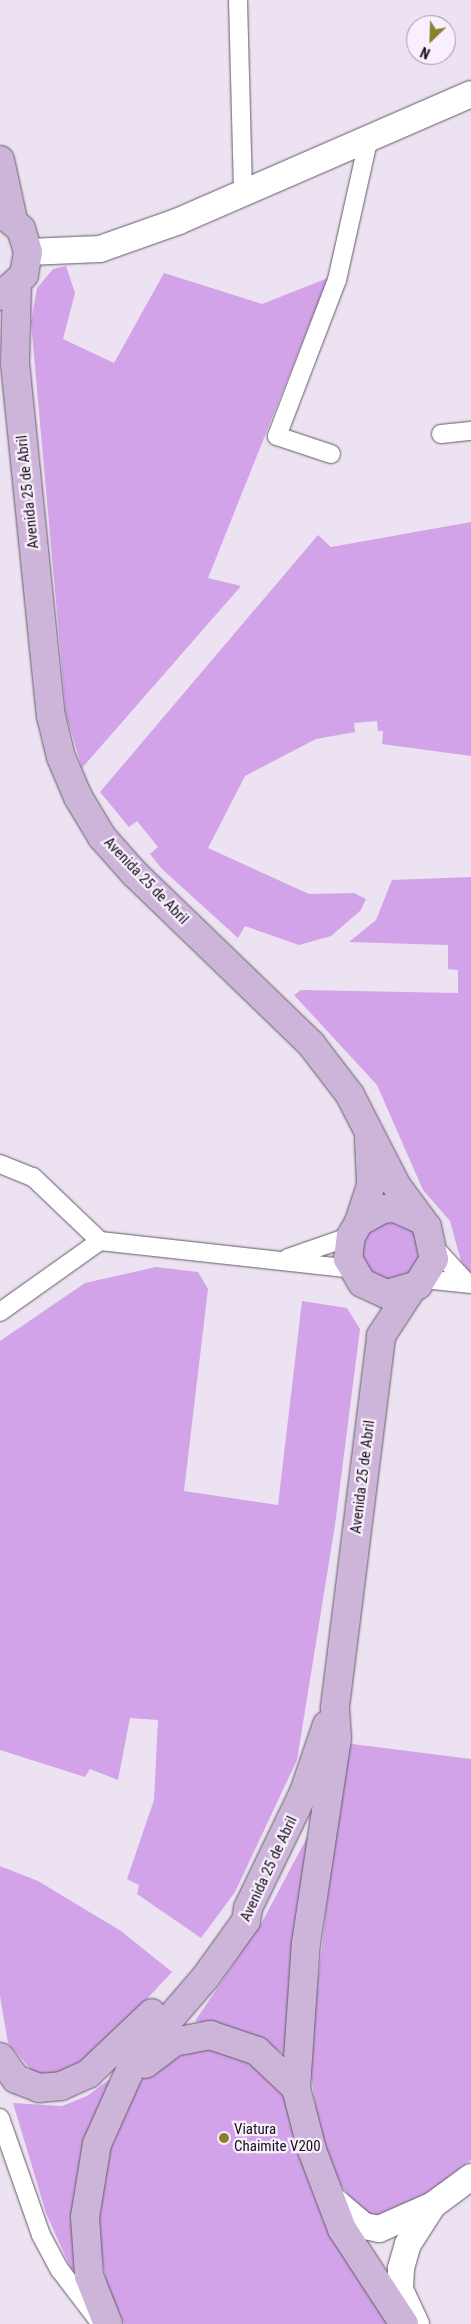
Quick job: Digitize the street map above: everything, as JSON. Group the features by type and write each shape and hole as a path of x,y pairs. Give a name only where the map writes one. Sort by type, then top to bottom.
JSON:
{"main road":[{"path":"0,160 6,216 28,252"},
{"name":"Avenida 25 de Abril","path":"28,252 8,291 52,716 60,757 78,797 102,837 135,874 310,1044 350,1095 369,1134 420,1218 434,1247 418,1284 381,1336 335,1707 337,1738 306,1942 296,2088 312,2150 342,2229 404,2324"},
{"name":"Avenida 25 de Abril","path":"0,340 15,363"},
{"name":"Avenida 25 de Abril","path":"369,1134 371,1184 355,1229 357,1276 381,1336"},
{"path":"355,1229 389,1208 420,1218"},
{"path":"357,1276 386,1294 418,1284"},
{"name":"Avenida 25 de Abril","path":"108,2324 89,2276 85,2217 97,2144 135,2059 205,1978 246,1921 248,1908 304,1792 335,1707"},
{"path":"0,2057 16,2080 40,2088 61,2086 88,2074 149,2017 193,1970 236,1914 248,1908"},
{"name":"Avenida 25 de Abril","path":"123,2086 174,2042 210,2035 257,2051 296,2088"}],"street":[{"path":"238,0 243,193"},
{"path":"28,252 100,249 243,193 471,94"},
{"path":"331,454 277,436 337,280 369,137"},
{"path":"441,434 471,431"},
{"path":"0,1164 33,1177 100,1241 276,1261 357,1276"},
{"path":"276,1261 309,1254 355,1229"},
{"path":"0,1312 100,1241"},
{"path":"434,1247 469,1284"},
{"path":"418,1284 469,1284"},
{"path":"0,2118 41,2235 60,2270 102,2324"},
{"path":"332,2199 364,2226 379,2229 433,2205 471,2177"},
{"path":"416,2324 400,2289 401,2268 408,2244 433,2205"}],"shaded area":[{"path":"66,266 75,293 63,339 114,363 164,273 262,304 328,278 208,578 241,586 82,768 66,714 31,322 37,288 53,269"},
{"path":"471,522 471,756 382,744 383,731 378,731 377,721 354,723 355,732 316,739 245,776 208,848 309,894 354,893 366,899 361,910 331,936 299,945 245,926 238,938 162,869 150,854 158,847 137,821 129,827 100,792 318,535 331,547"},
{"path":"471,877 471,1273 461,1261 450,1221 423,1190 377,1085 294,995 301,990 458,993 458,970 448,969 448,945 349,942 376,920 392,880"},
{"path":"391,1221 407,1226 412,1230 416,1235 421,1251 416,1267 412,1272 407,1276 391,1281 375,1276 370,1272 366,1267 361,1251 366,1235 370,1230 375,1226"},
{"path":"156,1267 198,1272 208,1289 184,1491 278,1505 302,1301 347,1308 360,1329 335,1525 297,1760 235,1892 201,1938 137,1894 139,1885 127,1879 154,1800 158,1720 130,1718 118,1780 90,1769 85,1777 0,1750 0,1341 85,1283"},
{"path":"345,1743 471,1759 471,2160 395,2219 364,2215 341,2185 320,2136 309,2061"},
{"path":"311,1830 285,2055 255,2035 195,2021 261,1924"},
{"path":"0,1866 38,1881 121,1931 172,1972 90,2060 69,2072 46,2076 32,2071 8,2043 0,1996"},
{"path":"216,2046 248,2058 282,2093 395,2324 124,2324 107,2285 98,2240 98,2189 110,2138 130,2093 153,2067 178,2048"},
{"path":"111,2078 87,2138 76,2271 71,2269 46,2213 13,2103 62,2106 87,2096"}],"place":[{"name":"Viatura Chaimite V200","path":"224,2138"}]}
